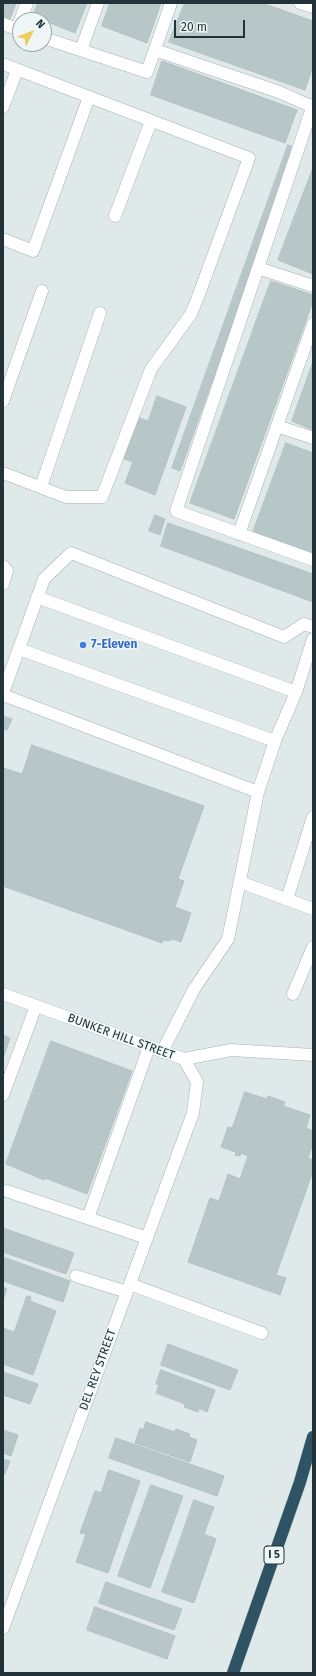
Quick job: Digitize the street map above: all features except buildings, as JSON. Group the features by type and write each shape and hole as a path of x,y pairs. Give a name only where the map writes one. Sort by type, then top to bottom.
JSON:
{"highway":[{"name":"I 5","path":"233,1673 300,1482 313,1437"}],"street":[{"path":"82,50 98,3"},
{"path":"52,41 147,72 171,3"},
{"path":"300,3 313,8"},
{"path":"155,50 279,92 313,106 176,511 313,560"},
{"path":"3,64 249,158 196,302 190,314 151,369 102,497 66,497 3,474"},
{"path":"3,107 17,70"},
{"path":"3,239 33,251 89,97"},
{"path":"115,216 151,121"},
{"path":"258,268 313,286"},
{"path":"3,401 42,292"},
{"path":"40,487 100,313"},
{"path":"239,534 313,324"},
{"path":"277,426 313,438"},
{"path":"258,792 3,694 44,579 71,553 284,637 304,624 313,627"},
{"path":"3,566 8,571 3,584"},
{"path":"37,597 296,692"},
{"path":"162,1052 194,988 228,939 258,792 275,741 296,692 313,639"},
{"path":"19,649 275,741"},
{"path":"287,899 313,817"},
{"path":"240,882 313,908"},
{"path":"293,994 313,947"},
{"name":"BUNKER HILL STREET","path":"3,994 184,1059 197,1082 193,1113"},
{"path":"3,1095 36,1006"},
{"path":"88,1218 149,1047"},
{"path":"184,1059 231,1050 313,1055"},
{"name":"DEL REY STREET","path":"3,1628 193,1113"},
{"path":"7,1191 147,1238"},
{"path":"76,1276 129,1288 262,1333"}],"place":[{"name":"7-Eleven","path":"83,645"}]}
